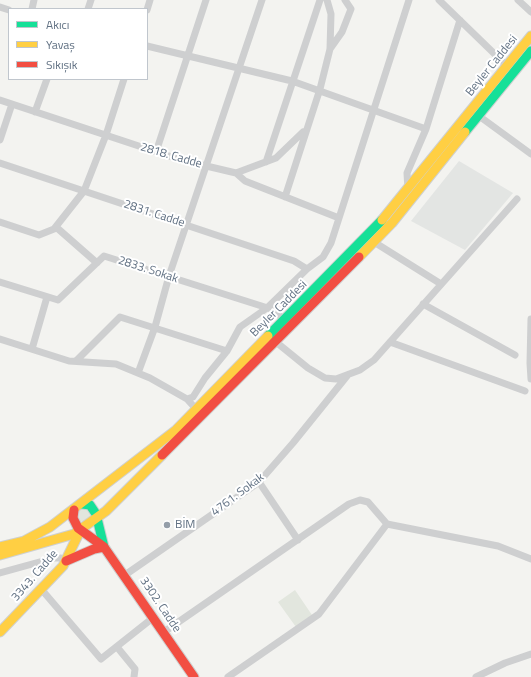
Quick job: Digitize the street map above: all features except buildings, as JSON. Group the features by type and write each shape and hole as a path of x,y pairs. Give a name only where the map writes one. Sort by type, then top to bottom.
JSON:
{"main road":[{"name":"Beyler Caddesi","path":"0,555 66,537 80,531 98,518 276,342 392,223 510,69 531,36"},
{"name":"Beyler Caddesi","path":"510,69 531,51"},
{"name":"Beyler Caddesi","path":"0,547 24,541 36,535 74,510 156,446 196,409 351,253 392,210 475,113"},
{"path":"82,504 90,505 98,518"},
{"path":"74,510 73,518 80,531"},
{"name":"3302. Cadde","path":"98,518 104,547"},
{"name":"3302. Cadde","path":"80,531 104,547 125,574 194,677"},
{"name":"3343. Cadde","path":"0,632 42,590 66,562 80,531"},
{"path":"66,562 94,549 104,547"}],"street":[{"path":"156,152 206,0"},
{"path":"138,373 155,327 169,276 208,166 262,0"},
{"path":"266,162 320,0"},
{"path":"284,197 320,89 330,49 331,14 327,0"},
{"path":"330,49 342,32 350,9 345,0"},
{"path":"187,399 193,397 205,378 227,351 240,327 267,308 307,269 324,256 331,243 409,0"},
{"path":"439,0 510,69"},
{"path":"518,0 531,12"},
{"path":"408,190 407,173 426,129 460,20"},
{"path":"148,46 320,89 426,129"},
{"path":"35,112 47,80"},
{"path":"0,222 39,235 56,227 84,191 106,135 124,80"},
{"name":"2818. Cadde","path":"0,100 156,152 236,173 245,181 339,218"},
{"path":"0,140 12,104"},
{"path":"475,113 531,154"},
{"path":"236,173 276,158 305,131"},
{"name":"2831. Cadde","path":"0,163 294,261 307,269"},
{"path":"276,342 316,374 326,378 347,376 360,370 374,360 517,199"},
{"path":"56,227 97,263"},
{"path":"374,242 441,284"},
{"name":"2833. Sokak","path":"0,282 58,300 104,256 267,308 285,320"},
{"path":"32,349 47,297"},
{"path":"423,304 515,355"},
{"path":"531,315 531,378"},
{"path":"76,361 120,317 227,351"},
{"path":"0,339 76,361 116,364 138,373 187,399 196,409"},
{"path":"390,342 525,391"},
{"name":"4761. Sokak","path":"125,574 259,482 293,443 347,376"},
{"path":"259,482 298,540"},
{"path":"164,632 349,504 364,500 372,506 387,524 498,546 531,559"},
{"path":"228,677 319,614 387,524"},
{"path":"0,573 54,558 61,558 66,562"},
{"path":"42,590 101,660 154,617"},
{"path":"117,647 135,669 134,677"},
{"path":"476,677 506,663 531,654"}],"shaded area":[{"path":"459,161 513,193 465,250 411,221"},
{"path":"84,508 89,510 91,515 89,520 84,522 79,520 77,515 79,510"},
{"path":"295,590 312,615 296,627 278,602"}],"traffic: fast":[{"path":"465,132 531,51"},
{"path":"268,336 382,220"},
{"path":"82,504 90,505 96,514 104,547"}],"traffic: slow":[{"path":"382,220 531,36"},
{"path":"359,257 392,223 465,132"},
{"path":"0,547 24,541 50,527 176,430 268,336"},
{"path":"0,555 74,534 106,511 162,455"},
{"path":"0,632 63,566 80,531"}],"traffic: jam":[{"path":"162,455 359,257"},
{"path":"74,510 73,518 78,528 104,547 194,677"},
{"path":"66,561 94,549 104,547"}],"place":[{"name":"BİM","path":"167,525"}]}
